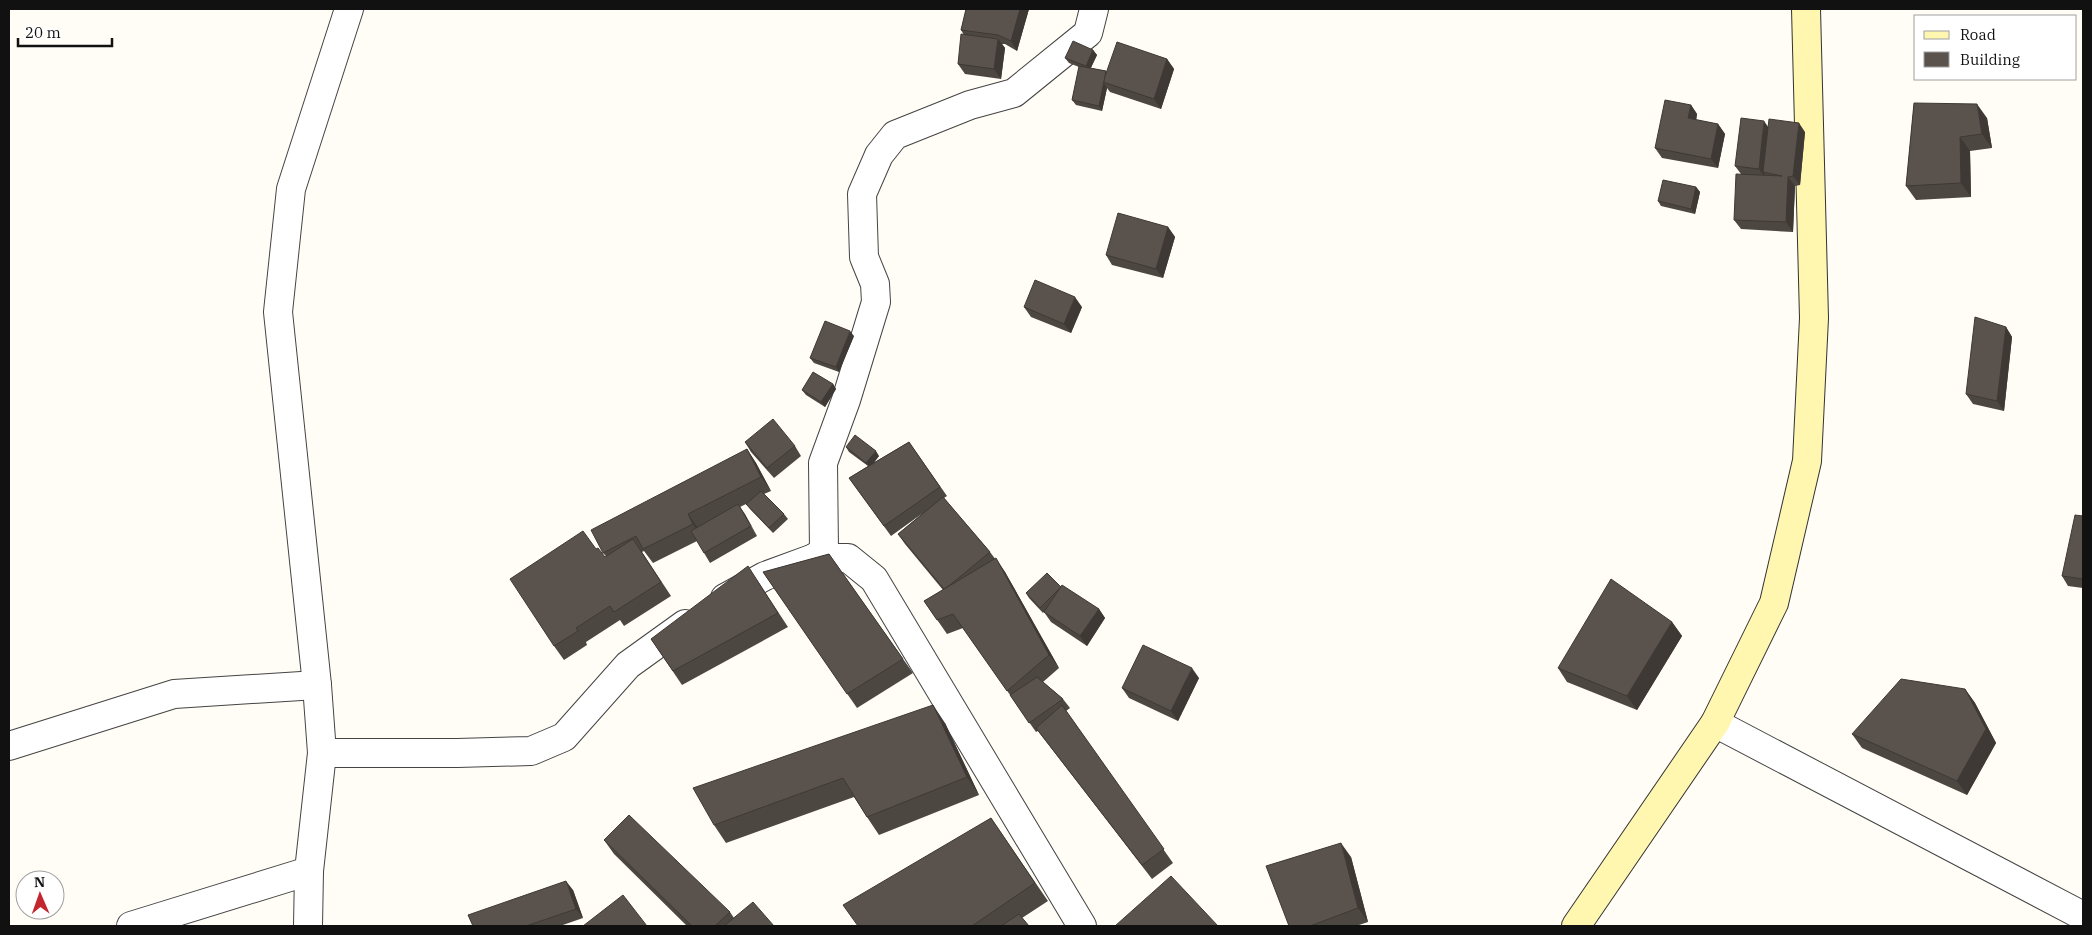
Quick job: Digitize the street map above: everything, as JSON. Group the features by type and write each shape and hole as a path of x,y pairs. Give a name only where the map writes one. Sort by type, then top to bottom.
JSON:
{"main road":[{"path":"1576,926 1715,723 1774,603 1807,461 1814,318 1806,9"}],"street":[{"path":"308,926 310,871 322,753 317,684 278,312 291,189 349,9"},
{"path":"322,753 531,751 564,737 628,665 712,606 765,576 814,558 824,552 823,462 849,392 876,302 875,284 864,257 862,194 880,155 895,134 970,104 1014,93 1088,33 1094,9"},
{"path":"814,558 848,558 874,579 1082,926"},
{"path":"9,746 174,694 317,684"},
{"path":"1715,723 2083,916"},
{"path":"131,926 310,871"}],"building":[{"path":"966,9 1020,9 1011,41 998,35 961,30"},
{"path":"961,34 998,39 994,69 958,64"},
{"path":"1073,41 1093,50 1086,66 1065,58"},
{"path":"1117,42 1167,59 1154,99 1103,82"},
{"path":"1079,66 1106,71 1099,106 1072,100"},
{"path":"1665,100 1691,105 1688,118 1718,124 1711,159 1655,148"},
{"path":"1914,103 1977,104 1982,134 1960,137 1961,183 1906,186"},
{"path":"1741,118 1764,121 1759,169 1735,166"},
{"path":"1769,119 1799,123 1793,176 1788,177 1786,222 1734,220 1736,174 1782,176 1763,172"},
{"path":"1663,180 1696,187 1691,209 1658,201"},
{"path":"1118,213 1168,227 1156,269 1106,255"},
{"path":"1035,280 1075,297 1064,324 1024,307"},
{"path":"1975,317 2006,327 1997,401 1966,394"},
{"path":"825,321 850,331 836,367 810,358"},
{"path":"813,372 833,384 821,402 802,390"},
{"path":"773,419 795,446 767,468 745,442"},
{"path":"855,435 876,451 866,463 846,447"},
{"path":"909,442 940,487 884,526 849,478"},
{"path":"747,449 761,477 688,514 693,524 643,549 636,536 603,553 591,530"},
{"path":"761,491 784,514 769,528 746,504"},
{"path":"943,497 990,552 944,589 898,534"},
{"path":"738,504 751,526 704,553 691,531"},
{"path":"2075,515 2083,516 2083,579 2062,576"},
{"path":"583,531 596,549 598,548 605,557 633,539 661,582 614,612 610,606 576,628 578,631 554,646 510,579"},
{"path":"829,554 903,659 847,694 763,572"},
{"path":"996,558 1049,655 1007,691 953,614 937,620 924,601"},
{"path":"748,566 778,613 673,671 651,639"},
{"path":"1047,573 1061,587 1040,608 1026,593"},
{"path":"1611,579 1672,622 1627,696 1558,668"},
{"path":"1062,585 1099,609 1080,636 1044,612"},
{"path":"1143,645 1192,668 1171,711 1122,688"},
{"path":"1037,677 1063,699 1029,723 1010,695"},
{"path":"1901,679 1965,689 1986,729 1957,781 1852,734"},
{"path":"933,705 967,777 867,817 843,778 714,825 693,788"},
{"path":"1062,705 1164,849 1142,865 1036,728"},
{"path":"629,815 730,912 715,926 692,926 604,840"},
{"path":"991,818 1035,883 972,926 858,926 843,905"},
{"path":"1341,843 1358,908 1310,926 1289,926 1266,866"},
{"path":"1171,876 1218,926 1115,926"},
{"path":"566,881 576,909 526,926 473,926 468,915"},
{"path":"623,895 647,926 583,926"},
{"path":"753,902 774,926 724,926"},
{"path":"1019,914 1029,926 1001,926"}]}
